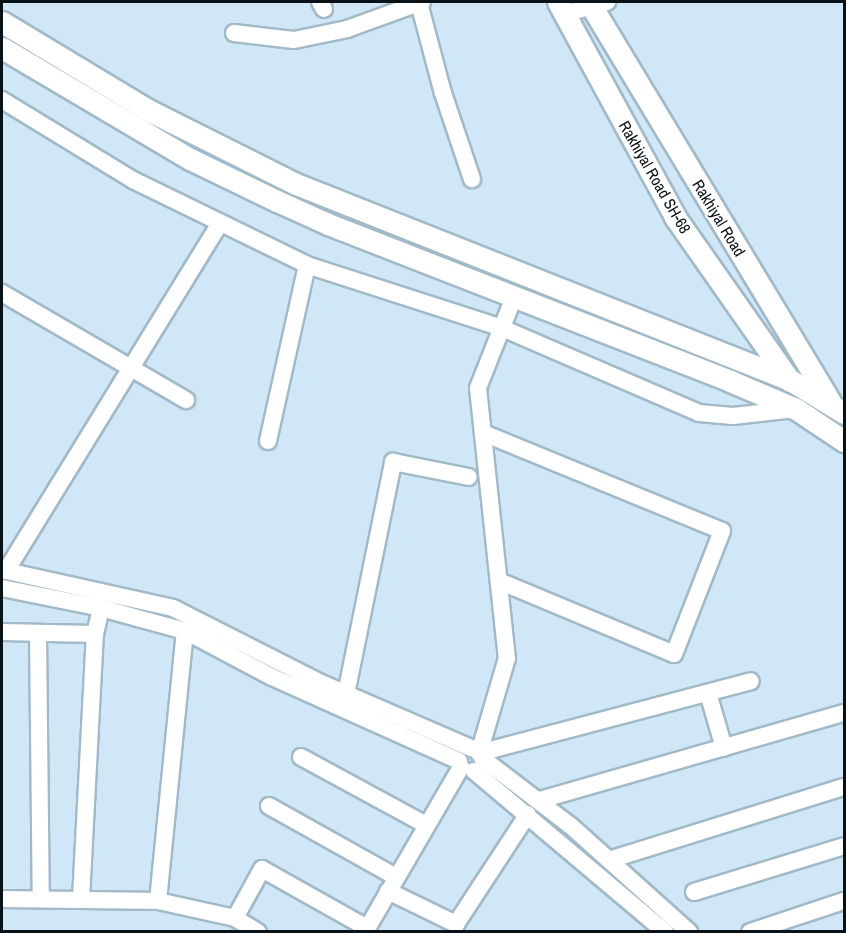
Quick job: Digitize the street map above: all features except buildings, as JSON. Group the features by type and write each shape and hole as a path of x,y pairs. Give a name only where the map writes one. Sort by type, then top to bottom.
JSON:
{"main road":[{"name":"Rakhiyal Road","path":"596,2 838,408 843,440"},
{"name":"Rakhiyal Road SH-68","path":"561,8 675,217 790,380 796,409"},
{"path":"2,22 148,111 296,184 790,380 838,408"},
{"path":"2,49 190,159 328,224 514,297 599,327 796,409 843,440"}],"street":[{"path":"234,33 294,40 347,29 421,2 472,179"},
{"path":"561,8 596,2"},
{"path":"2,100 133,180 307,265 502,328 699,413 733,416 796,409"},
{"path":"220,223 133,369 4,571 173,608 346,694 471,760 540,800 689,932"},
{"path":"268,441 307,265"},
{"path":"2,293 186,399"},
{"path":"235,918 262,869 366,930 426,825 471,760 507,657 478,388 514,297"},
{"path":"483,433 722,531 674,654 499,581"},
{"path":"346,694 393,462 469,477"},
{"path":"2,588 101,608 185,631 272,677 471,760 528,814 665,932"},
{"path":"81,899 95,634 101,608"},
{"path":"158,901 185,631"},
{"path":"2,632 95,634"},
{"path":"38,633 41,899"},
{"path":"471,760 751,681"},
{"path":"708,693 724,748"},
{"path":"540,800 844,713"},
{"path":"301,757 426,825"},
{"path":"609,860 844,787"},
{"path":"269,806 456,924 528,814"},
{"path":"694,892 844,846"},
{"path":"2,899 158,901 235,918 258,932"},
{"path":"750,932 844,901"}]}
